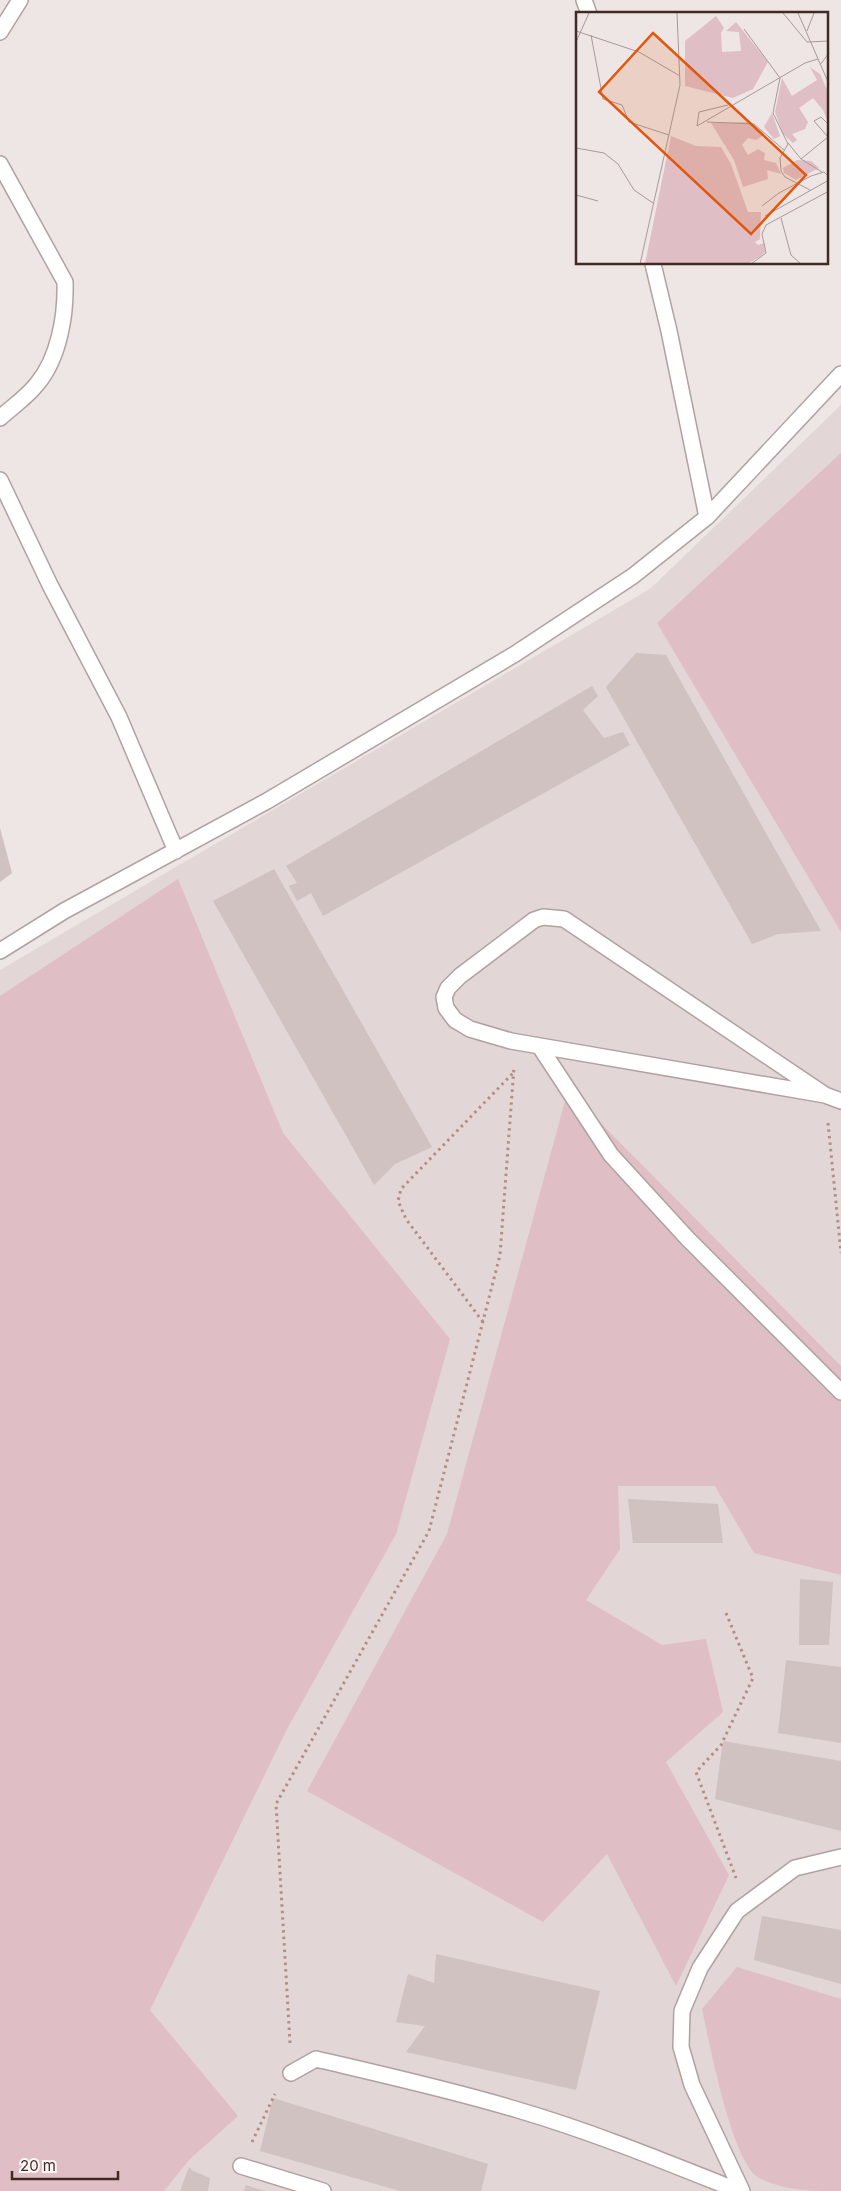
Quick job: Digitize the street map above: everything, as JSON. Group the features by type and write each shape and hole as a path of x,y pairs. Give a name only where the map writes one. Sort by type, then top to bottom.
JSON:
{"street":[{"path":"0,32 20,0"},
{"path":"584,0 588,12"},
{"path":"0,164 65,282 66,298 57,346 38,384 0,418"},
{"path":"653,265 669,331 707,517"},
{"path":"0,951 64,911 267,801 515,654 633,576 707,517 841,374"},
{"path":"0,480 38,561 119,717 176,851"},
{"path":"825,1095 564,919 552,916 534,920 460,976 448,988 444,997 446,1008 455,1020 470,1029 511,1041 825,1095 841,1100"},
{"path":"540,1047 611,1155 687,1238 841,1392"},
{"path":"740,2191 692,2085 681,2047 682,2011 700,1968 737,1911 795,1868 841,1857"},
{"path":"291,2073 316,2059 519,2110 644,2153 740,2191"},
{"path":"240,2166 323,2191"}],"path":[{"path":"240,2166 272,2098 291,2073 287,1971 276,1804 428,1531 500,1255 514,1072 511,1041"},
{"path":"483,1322 406,1220 398,1201 401,1189 514,1072"},
{"path":"825,1095 841,1253"},
{"path":"726,1613 753,1678 721,1745 696,1772 738,1884 737,1911"}],"shaded area":[{"path":"841,405 841,2191 0,2191 0,970 650,589"},
{"path":"841,453 841,932 657,623"},
{"path":"178,879 283,1133 450,1339 396,1534 287,1729 150,2010 238,2116 189,2160 164,2191 0,2191 0,996"},
{"path":"568,1090 841,1366 841,1575 754,1553 715,1486 618,1486 620,1549 586,1600 662,1645 706,1639 723,1712 666,1762 729,1875 676,1986 607,1854 543,1922 307,1791 447,1534"},
{"path":"737,1967 841,1999 841,2191 789,2188 759,2178 749,2168 740,2150 723,2100 702,2009"}],"building":[{"path":"636,653 666,655 821,931 778,934 752,944 606,687"},
{"path":"592,686 598,696 583,710 604,738 623,732 630,745 323,916 311,893 297,901 289,886 297,883 286,866"},
{"path":"0,828 12,873 0,882"},
{"path":"274,869 432,1147 395,1164 374,1185 213,901"},
{"path":"628,1499 718,1504 723,1543 633,1543"},
{"path":"800,1579 833,1582 829,1645 799,1645"},
{"path":"786,1660 841,1667 841,1743 778,1733"},
{"path":"723,1741 841,1761 841,1831 715,1799"},
{"path":"762,1916 841,1930 841,1984 754,1960"},
{"path":"436,1954 600,1991 576,2090 406,2052 425,2026 396,2022 408,1974 434,1983"},
{"path":"273,2098 488,2164 481,2191 400,2191 260,2151"},
{"path":"189,2167 193,2171 210,2178 208,2191 180,2191"},
{"path":"246,2185 265,2191 244,2191"}]}
